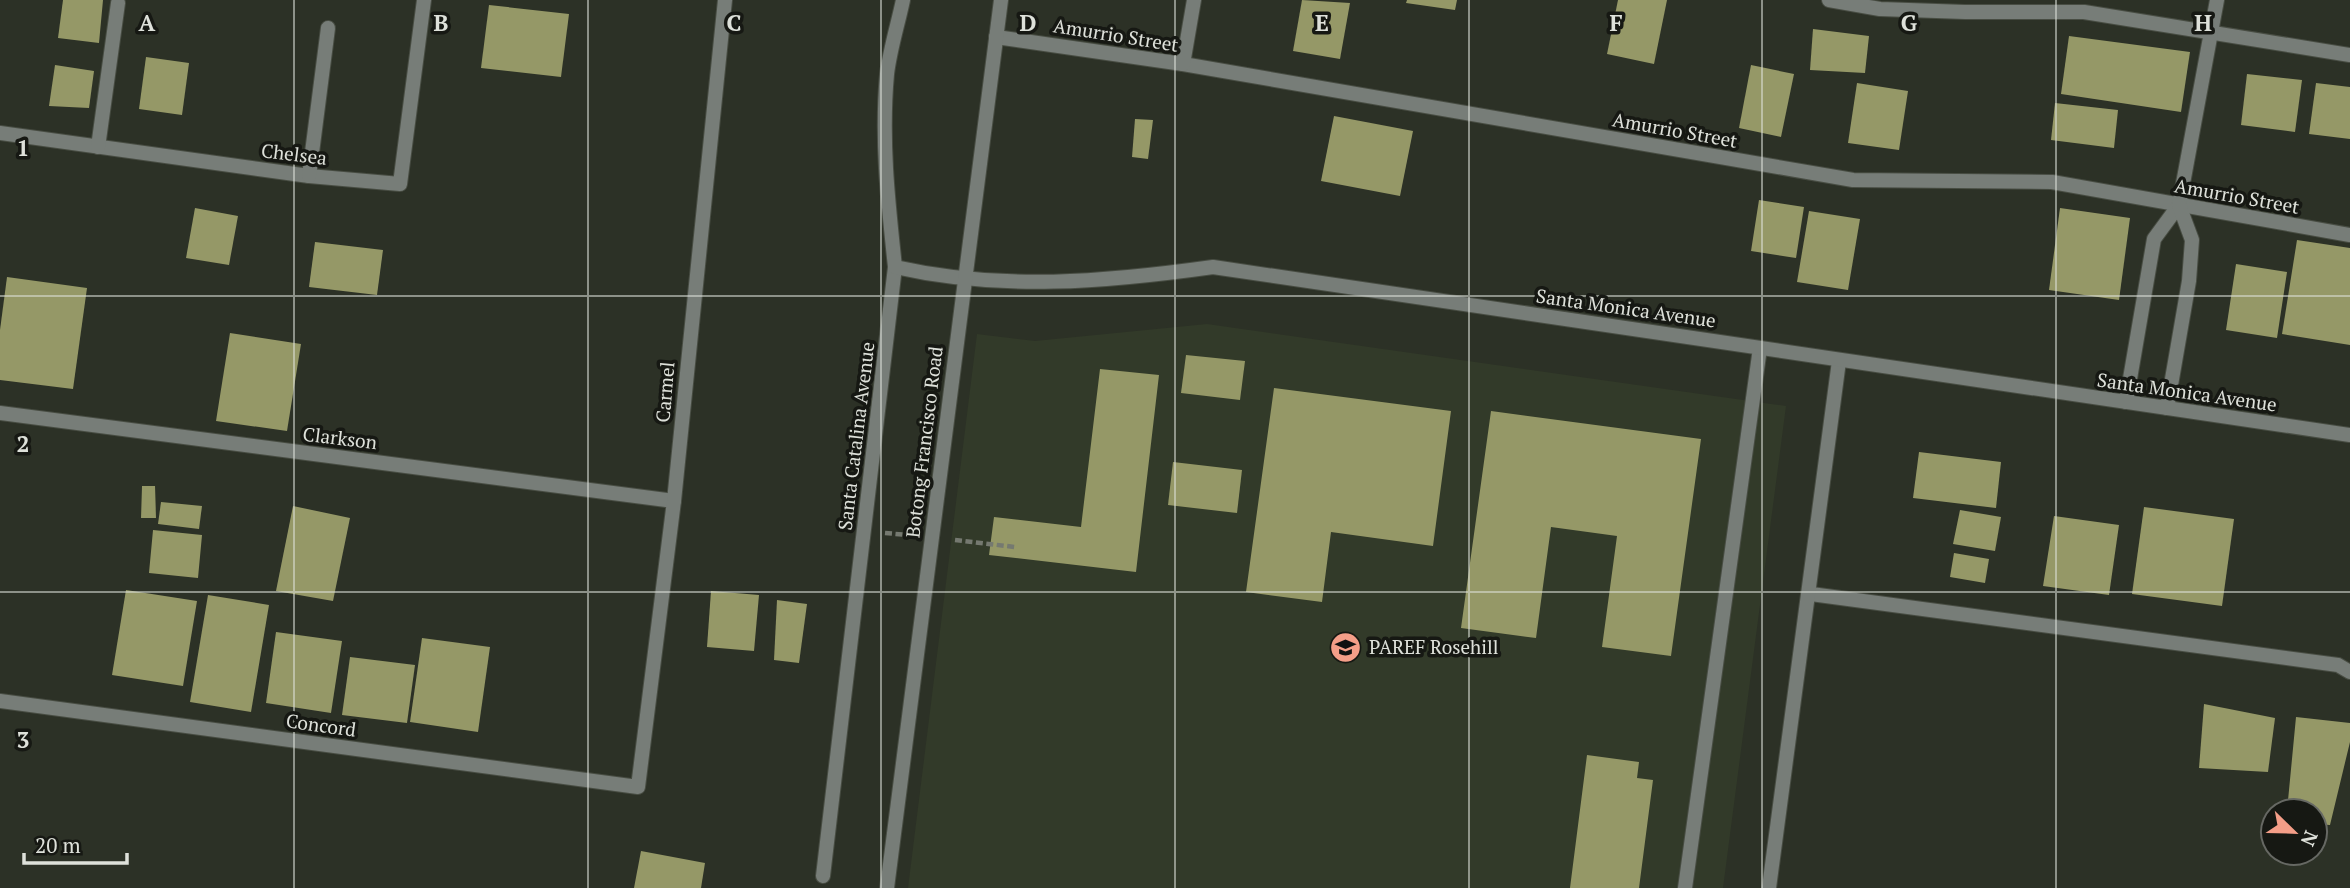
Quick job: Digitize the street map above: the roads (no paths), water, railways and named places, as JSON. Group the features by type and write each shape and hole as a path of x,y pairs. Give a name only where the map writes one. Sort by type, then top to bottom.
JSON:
{"street":[{"name":"Chelsea","path":"0,133 309,176 400,184 424,0"},
{"name":"Carmel","path":"638,787 674,501 725,0"},
{"name":"Santa Catalina Avenue","path":"822,876 895,267 887,200 884,126 888,71 903,0"},
{"name":"Botong Francisco Road","path":"887,888 962,281 1001,0"},
{"path":"1183,64 1194,0"},
{"path":"1829,0 1880,9 2084,12 2350,55"},
{"path":"2126,402 2154,239 2179,205 2217,0"},
{"path":"98,147 118,3"},
{"path":"309,176 328,28"},
{"name":"Amurrio Street","path":"996,37 1183,64 1853,180 2052,182 2350,235"},
{"path":"2167,408 2189,281 2192,240 2179,205"},
{"name":"Santa Monica Avenue","path":"895,267 962,281 1042,284 1140,277 1213,267 2350,435"},
{"path":"1685,888 1760,348"},
{"path":"1769,888 1811,594 1839,361"},
{"name":"Clarkson","path":"0,413 674,501"},
{"path":"1811,594 2338,665 2350,671"},
{"name":"Concord","path":"0,701 638,787"}],"place":[{"name":"PAREF Rosehill","path":"1346,647"}]}
